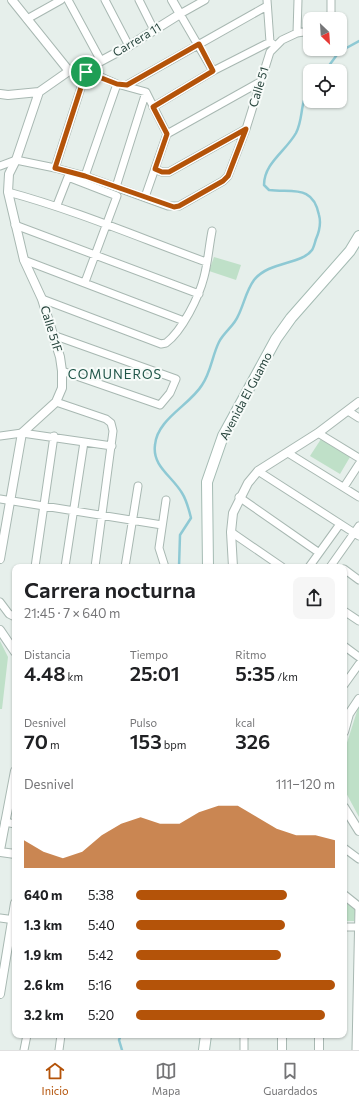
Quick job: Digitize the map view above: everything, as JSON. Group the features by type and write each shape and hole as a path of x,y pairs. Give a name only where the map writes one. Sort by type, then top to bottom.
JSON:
{"main road":[{"name":"Avenida El Guamo","path":"350,251 359,236"},
{"name":"Avenida El Guamo","path":"208,564 207,482 223,436 276,339 290,318 350,251 359,244"},
{"path":"204,1050 206,1038"}],"street":[{"path":"12,0 69,71"},
{"path":"27,19 61,0"},
{"path":"68,0 101,61"},
{"path":"105,0 129,46"},
{"path":"139,0 154,30"},
{"path":"172,0 199,44 213,71"},
{"path":"297,33 298,0"},
{"path":"331,0 331,12"},
{"name":"Carrera 11","path":"0,94 8,95 39,92 69,71 83,70 101,61 129,46 202,1"},
{"path":"127,85 267,3 272,44"},
{"path":"153,107 213,71 297,33 303,32"},
{"name":"Calle 51","path":"145,197 168,206 179,206 223,181 228,176 246,129 272,44"},
{"path":"55,168 83,70 117,84 127,85 146,92 167,134"},
{"path":"0,166 16,160 55,168 85,176 145,197 167,134 260,82"},
{"path":"85,176 117,84"},
{"name":"Calle 51F","path":"22,433 56,402 62,388 62,371 53,335 42,299 24,260 8,192 9,174 16,160 39,92"},
{"path":"116,187 146,92"},
{"path":"155,169 162,172 169,172 246,129"},
{"path":"57,205 68,177 117,196 85,282"},
{"path":"8,192 57,205 107,226 206,262"},
{"path":"15,225 199,294"},
{"path":"42,299 161,344 166,343 184,321 199,294 212,232"},
{"path":"24,260 184,321"},
{"path":"53,335 176,379 170,393 160,405 62,371"},
{"path":"56,402 106,419 111,423 113,431 95,564"},
{"path":"233,564 231,532 233,513 248,483 258,471 318,433 359,402"},
{"path":"348,410 359,418"},
{"path":"0,436 22,433 54,436 112,446"},
{"path":"0,559 22,433"},
{"path":"318,433 359,458"},
{"path":"35,564 54,436"},
{"path":"65,564 84,442"},
{"path":"288,453 359,497"},
{"path":"344,488 359,464"},
{"path":"258,471 357,534"},
{"path":"126,564 138,486"},
{"path":"240,497 318,552"},
{"path":"0,499 162,525"},
{"path":"165,564 159,548 166,500"},
{"path":"311,564 318,552 340,524"},
{"path":"333,564 357,534 359,526"},
{"path":"231,532 278,564"},
{"path":"347,571 359,580"},
{"path":"0,602 9,614 12,616"},
{"path":"347,613 359,621"},
{"path":"0,630 12,648"},
{"path":"347,648 359,657"},
{"path":"347,680 359,664"},
{"path":"347,721 349,714 359,699"},
{"path":"12,788 0,851 12,853"},
{"path":"347,812 359,831"},
{"path":"6,822 12,823"},
{"path":"347,850 359,858"},
{"path":"347,897 359,907 356,1050"},
{"path":"0,918 12,920"},
{"path":"347,927 359,927"},
{"path":"0,994 12,931"},
{"path":"24,1050 26,1038"},
{"path":"59,1050 61,1038"},
{"path":"244,1038 244,1050"},
{"path":"282,1038 282,1050"},
{"path":"319,1038 320,1050"}],"green space":[{"path":"214,257 241,265 236,280 209,271"},
{"path":"321,439 350,457 340,474 310,456"},
{"path":"0,641 8,657 2,709 0,709"},
{"path":"359,705 359,817 347,795 347,743"},
{"path":"347,900 356,907 354,921 347,921"}],"waterway":[{"path":"330,64 339,52 359,41"},
{"path":"179,564 180,535 191,518 187,502 182,493 157,459 155,452 157,436 168,420 197,392 202,385 219,342 236,320 254,280 268,269 307,255 312,250 319,230 320,221 316,205 312,198 307,194 300,192 269,190 264,185 265,177 271,164 292,140 296,133 303,105"},
{"path":"120,1038 122,1050"}],"district":[{"name":"COMUNEROS","path":"115,374"}],"route":[{"path":"199,44 213,71 153,107 167,134 155,169 162,172 169,172 246,129 228,176 223,181 179,206 174,207 85,176 55,168 86,72 117,84 127,85 199,44"}]}
